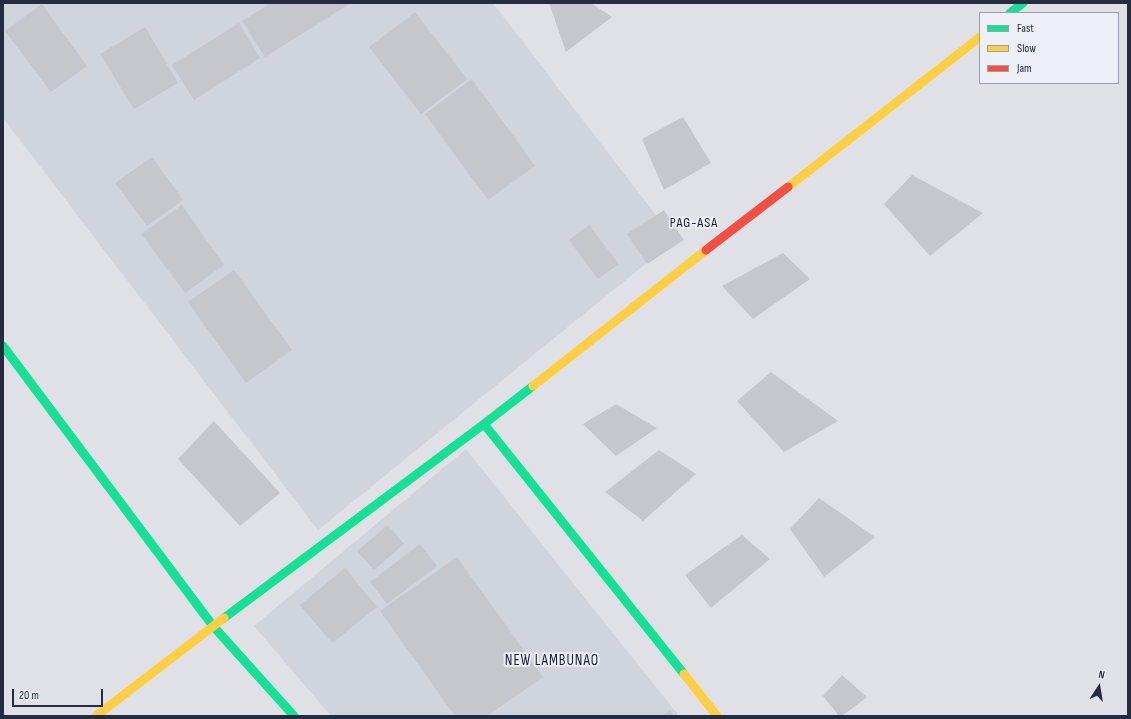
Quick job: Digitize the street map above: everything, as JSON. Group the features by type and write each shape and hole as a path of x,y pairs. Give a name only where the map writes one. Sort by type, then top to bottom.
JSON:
{"street":[{"path":"1011,12 1023,3"},
{"path":"96,716 213,626 484,424 979,38"},
{"path":"3,346 213,626 294,716"},
{"path":"484,424 716,716"}],"shaded area":[{"path":"3,3 493,3 675,240 318,530 3,118"},
{"path":"466,449 679,716 331,716 254,626"}],"building":[{"path":"271,3 351,3 265,57 242,21"},
{"path":"549,3 591,3 612,17 566,52"},
{"path":"42,4 87,66 51,92 5,31"},
{"path":"415,12 467,79 421,114 369,47"},
{"path":"239,23 260,58 194,100 172,65"},
{"path":"145,27 178,83 134,109 100,54"},
{"path":"472,79 535,166 488,200 425,114"},
{"path":"683,117 711,163 664,190 642,139"},
{"path":"152,157 183,200 147,226 115,183"},
{"path":"912,175 983,213 930,256 884,204"},
{"path":"182,205 224,265 185,293 141,234"},
{"path":"664,210 684,240 647,264 627,234"},
{"path":"589,225 619,264 598,279 569,240"},
{"path":"783,253 810,279 753,319 722,286"},
{"path":"234,270 292,350 246,383 188,302"},
{"path":"771,372 838,421 784,452 737,401"},
{"path":"616,404 657,428 616,456 583,424"},
{"path":"214,421 280,493 240,526 178,459"},
{"path":"659,450 696,474 643,521 605,492"},
{"path":"819,498 875,537 824,577 790,529"},
{"path":"388,525 404,544 374,570 357,551"},
{"path":"742,535 770,559 711,608 685,575"},
{"path":"420,544 437,566 387,604 370,582"},
{"path":"457,557 543,677 487,716 455,716 380,611"},
{"path":"345,568 377,607 332,643 300,605"},
{"path":"842,675 867,697 842,716 839,716 823,696"},
{"path":"670,710 674,716 663,716"}],"traffic: fast":[{"path":"1011,12 1023,3"},
{"path":"3,346 213,626 294,716"},
{"path":"224,618 533,386"},
{"path":"484,424 684,674"}],"traffic: slow":[{"path":"788,187 979,38"},
{"path":"533,386 706,250"},
{"path":"96,716 224,618"},
{"path":"684,674 717,716"}],"traffic: jam":[{"path":"706,250 788,187"}],"district":[{"name":"PAG-ASA","path":"694,223"},
{"name":"NEW LAMBUNAO","path":"552,661"}]}
